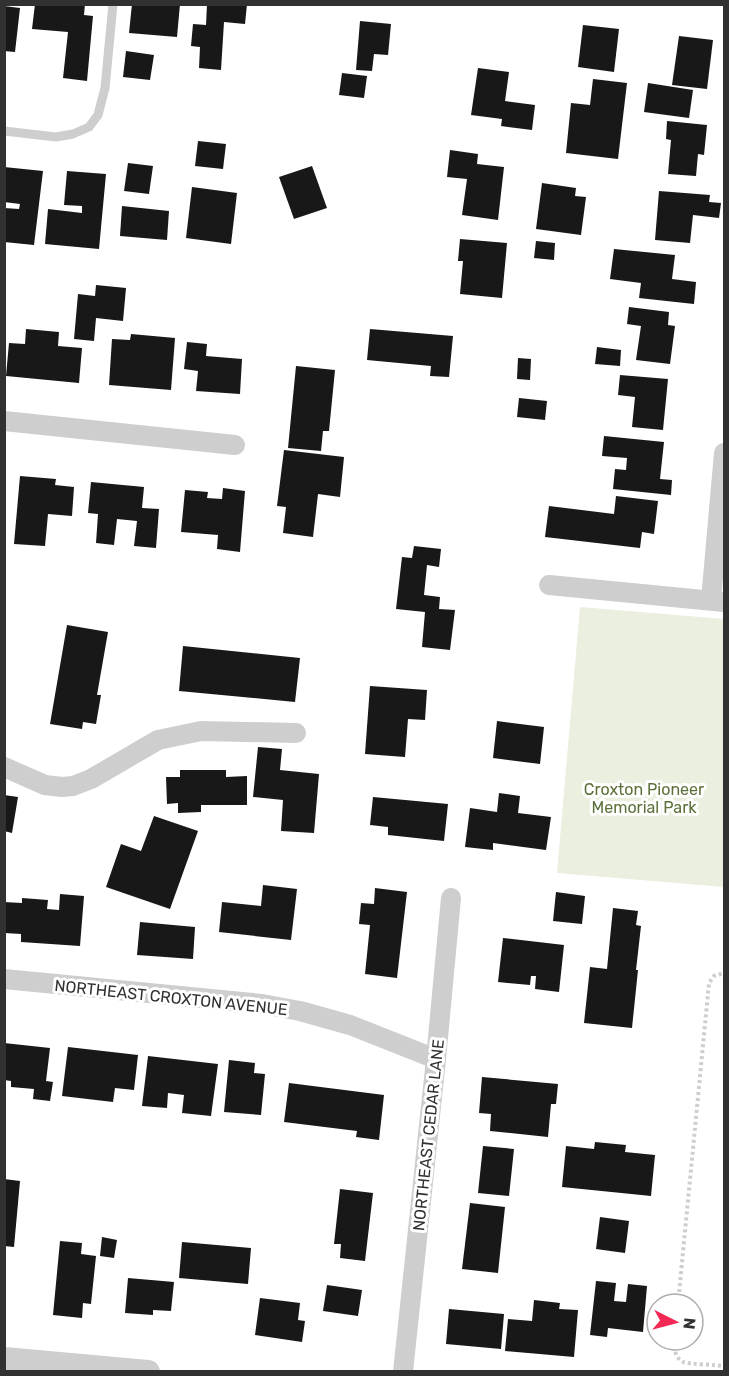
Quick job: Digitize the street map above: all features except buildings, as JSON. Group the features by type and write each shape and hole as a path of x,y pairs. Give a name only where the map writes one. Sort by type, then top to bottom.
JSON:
{"street":[{"path":"4,421 236,444"},
{"path":"549,585 718,601 724,453"},
{"path":"4,767 45,785 73,786 90,779 158,740 201,731 296,733"},
{"name":"NORTHEAST CEDAR LANE","path":"403,1371 451,898"},
{"name":"NORTHEAST CROXTON AVENUE","path":"4,979 262,1004 300,1011 350,1025 436,1059"},
{"path":"4,1359 148,1371"}],"lane":[{"path":"4,131 56,137 73,134 88,127 98,115 105,87 113,4"}],"path":[{"path":"679,1292 709,983 714,976 724,973"},
{"path":"675,1352 683,1362 724,1366"}],"green space":[{"name":"Croxton Pioneer Memorial Park","path":"580,607 724,619 724,887 557,873"}]}
